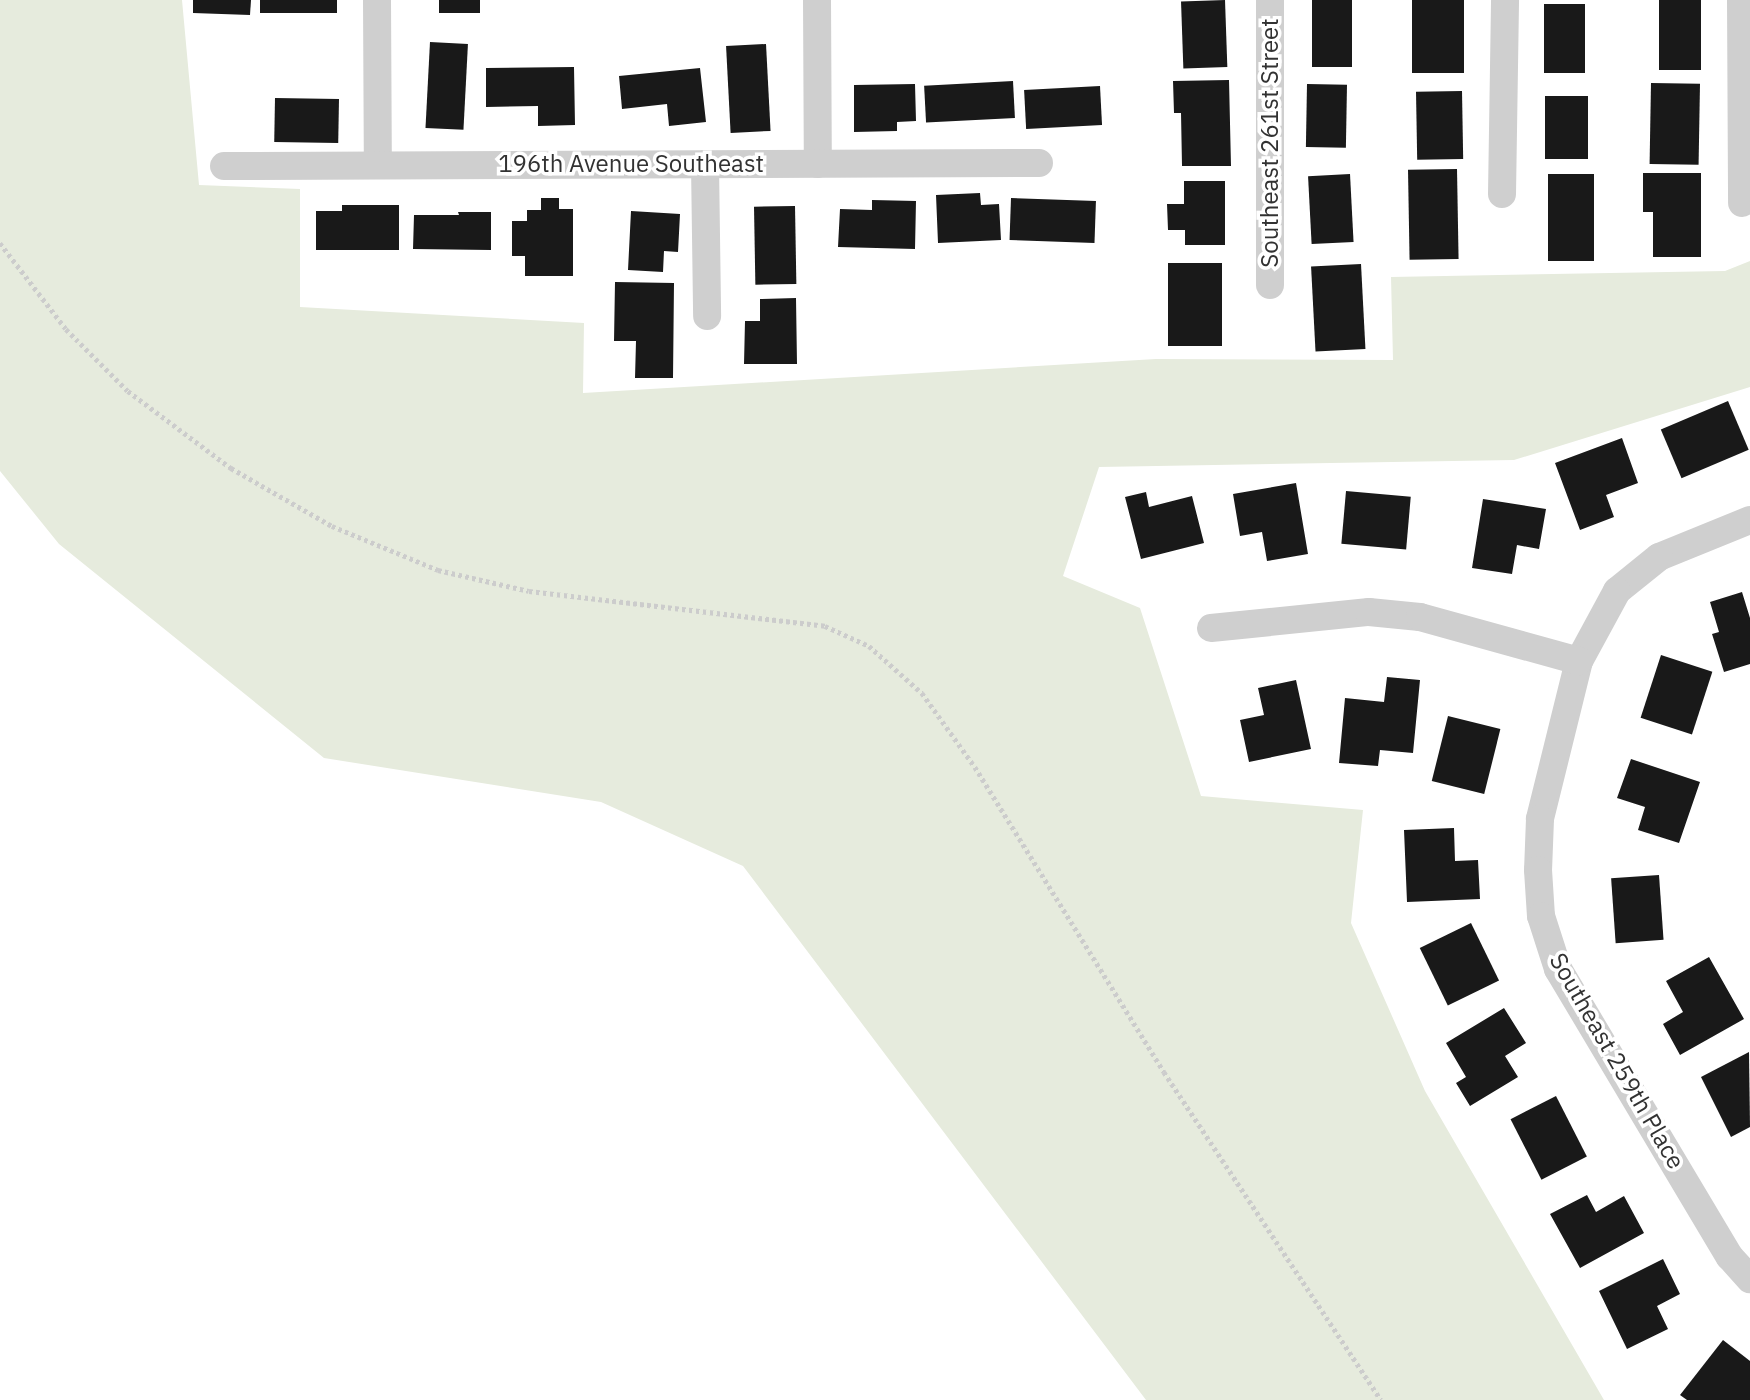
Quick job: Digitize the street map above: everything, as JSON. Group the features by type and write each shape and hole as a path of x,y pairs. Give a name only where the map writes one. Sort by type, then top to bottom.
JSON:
{"street":[{"path":"377,0 378,165"},
{"path":"817,0 818,164"},
{"name":"Southeast 261st Street","path":"1270,0 1270,285"},
{"path":"1502,194 1505,0"},
{"path":"1741,0 1742,203"},
{"name":"196th Avenue Southeast","path":"224,166 1039,163"},
{"path":"705,164 707,316"},
{"name":"Southeast 259th Place","path":"1750,520 1659,557 1618,591 1579,661 1540,819 1541,916 1558,969 1730,1257 1750,1279"},
{"path":"1211,628 1369,612 1420,617 1579,661"}],"path":[{"path":"0,243 65,329 128,391 231,468 332,526 438,570 529,590 824,625 869,646 922,693 975,766 1164,1072 1381,1400"}],"shaded area":[{"path":"0,0 182,0 199,185 300,189 300,307 584,323 583,393 1156,359 1393,360 1391,277 1725,271 1750,261 1750,387 1514,460 1099,467 1063,576 1140,608 1201,796 1363,810 1351,923 1425,1091 1604,1400 1146,1400 743,866 601,802 324,758 59,544 0,471"}],"building":[{"path":"193,0 251,0 250,15 193,13"},
{"path":"260,0 337,0 337,13 260,13"},
{"path":"439,0 480,0 480,13 439,13"},
{"path":"1225,0 1227,67 1183,68 1181,2"},
{"path":"1312,0 1352,0 1352,67 1312,67"},
{"path":"1412,0 1464,0 1464,73 1412,73"},
{"path":"1659,0 1701,0 1701,70 1659,70"},
{"path":"1544,4 1585,4 1585,73 1544,73"},
{"path":"430,42 468,44 463,130 425,128"},
{"path":"766,44 771,131 731,133 726,46"},
{"path":"574,67 575,125 538,126 538,106 486,107 486,68"},
{"path":"700,68 706,122 669,126 667,104 622,109 619,76"},
{"path":"1229,80 1231,166 1182,166 1181,113 1174,113 1173,81"},
{"path":"1013,81 1015,118 926,123 924,86"},
{"path":"1651,83 1700,84 1699,165 1650,164"},
{"path":"915,84 916,121 897,122 897,131 854,132 854,85"},
{"path":"1307,84 1347,85 1346,148 1306,147"},
{"path":"1100,86 1102,125 1026,129 1024,90"},
{"path":"1462,91 1463,159 1417,160 1416,92"},
{"path":"1545,96 1588,96 1588,159 1545,159"},
{"path":"275,98 339,99 338,143 274,142"},
{"path":"1457,169 1459,259 1410,260 1408,170"},
{"path":"1643,173 1701,173 1701,257 1653,257 1653,212 1643,212"},
{"path":"1350,174 1354,242 1312,244 1308,176"},
{"path":"1548,174 1594,174 1594,261 1548,261"},
{"path":"1184,181 1225,181 1225,245 1185,245 1185,230 1168,230 1167,204 1184,204"},
{"path":"980,193 981,205 999,204 1001,240 938,243 936,195"},
{"path":"541,198 559,198 559,209 573,209 573,276 525,276 525,256 512,256 512,221 527,221 527,210 541,210"},
{"path":"1011,198 1096,201 1094,243 1010,240"},
{"path":"872,200 916,201 915,249 838,247 840,209 872,210"},
{"path":"342,205 399,205 399,250 316,250 316,211 342,211"},
{"path":"795,206 796,284 755,285 754,207"},
{"path":"631,211 680,214 678,252 664,251 663,272 628,270"},
{"path":"458,212 491,212 491,250 413,249 414,215 459,215"},
{"path":"1168,263 1222,263 1222,346 1168,346"},
{"path":"1361,264 1365,349 1316,352 1311,267"},
{"path":"615,282 674,283 673,378 635,378 636,341 614,341"},
{"path":"796,298 797,364 744,364 745,321 760,321 760,299"},
{"path":"1728,401 1749,450 1682,478 1661,430"},
{"path":"1622,438 1638,483 1606,495 1614,517 1580,530 1555,463"},
{"path":"1296,483 1308,554 1267,561 1262,532 1240,536 1233,494"},
{"path":"1346,491 1411,497 1406,549 1341,544"},
{"path":"1146,492 1149,507 1192,496 1204,543 1141,559 1125,497"},
{"path":"1483,499 1546,509 1539,549 1517,545 1512,574 1472,568"},
{"path":"1742,592 1750,618 1750,664 1724,672 1712,634 1719,632 1710,602"},
{"path":"1661,655 1712,672 1692,734 1641,718"},
{"path":"1387,677 1420,680 1413,753 1380,750 1378,766 1339,763 1345,698 1384,702"},
{"path":"1296,680 1311,749 1249,762 1240,720 1264,715 1258,688"},
{"path":"1448,716 1500,729 1484,794 1432,781"},
{"path":"1631,759 1700,782 1679,843 1638,830 1645,807 1617,798"},
{"path":"1454,828 1455,861 1478,860 1480,899 1407,902 1404,830"},
{"path":"1659,875 1664,940 1616,943 1611,878"},
{"path":"1471,923 1499,981 1448,1006 1420,948"},
{"path":"1709,957 1744,1019 1680,1055 1663,1024 1683,1012 1666,981"},
{"path":"1504,1008 1526,1043 1505,1056 1518,1077 1470,1106 1456,1083 1466,1077 1446,1043"},
{"path":"1749,1052 1750,1127 1731,1137 1701,1077"},
{"path":"1556,1096 1587,1157 1541,1180 1511,1119"},
{"path":"1587,1195 1596,1212 1624,1196 1644,1233 1580,1268 1550,1214"},
{"path":"1663,1259 1680,1294 1657,1306 1668,1329 1627,1349 1599,1291"},
{"path":"1723,1340 1750,1361 1750,1400 1687,1400 1680,1395"}]}
